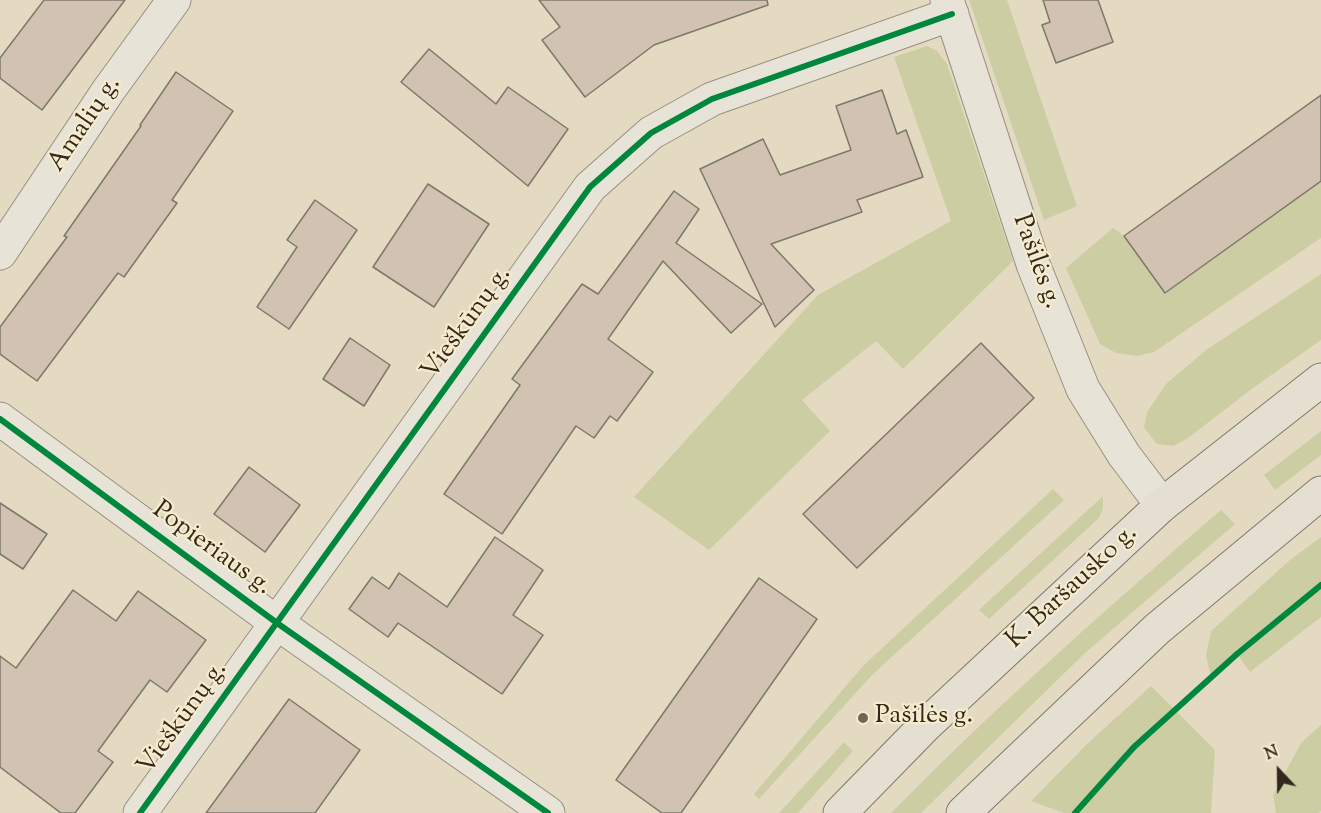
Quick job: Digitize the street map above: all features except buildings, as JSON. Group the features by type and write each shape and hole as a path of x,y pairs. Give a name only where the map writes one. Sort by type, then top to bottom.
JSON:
{"main road":[{"name":"K. Baršausko g.","path":"840,813 925,726 1162,506 1321,380"},
{"path":"963,813 1157,628 1321,493"}],"street":[{"name":"Amalių g.","path":"0,253 108,90 174,0"},
{"name":"Pašilės g.","path":"949,7 1034,264 1083,389 1124,455 1162,506"},
{"name":"Vieškūnų g.","path":"140,813 590,187 651,133 712,99 949,7"},
{"name":"Popieriaus g.","path":"0,419 277,623 548,813"}],"green space":[{"path":"969,0 1007,0 1077,206 1044,220"},
{"path":"927,46 937,51 947,64 1013,261 903,369 876,341 802,400 830,431 709,550 634,497 818,295 951,221 894,57"},
{"path":"1321,181 1321,238 1154,352 1138,356 1116,353 1100,344 1066,268 1113,228 1124,236 1165,293"},
{"path":"1321,274 1321,340 1188,438 1173,446 1157,444 1144,428 1147,412 1166,384 1206,350"},
{"path":"1321,431 1321,455 1275,490 1264,475"},
{"path":"1053,489 1064,500 873,674 759,799 754,794 863,666"},
{"path":"1103,496 1103,508 1099,518 989,619 979,610"},
{"path":"1221,510 1235,524 1084,654 921,813 891,813 1053,658"},
{"path":"1321,537 1321,617 1250,672 1237,654 1211,677 1206,655 1211,631 1290,560"},
{"path":"1151,686 1215,750 1211,813 1064,813 1031,801 1088,743"},
{"path":"1321,725 1321,811 1318,813 1276,813 1273,795 1301,743"},
{"path":"844,742 853,751 798,813 779,813"}],"cycle path":[{"path":"140,813 590,187 651,133 712,99 952,14"},
{"path":"0,419 277,623 548,813"},
{"path":"1075,813 1134,747 1237,654 1321,585"}],"place":[{"name":"Pašilės g.","path":"863,718"}]}
